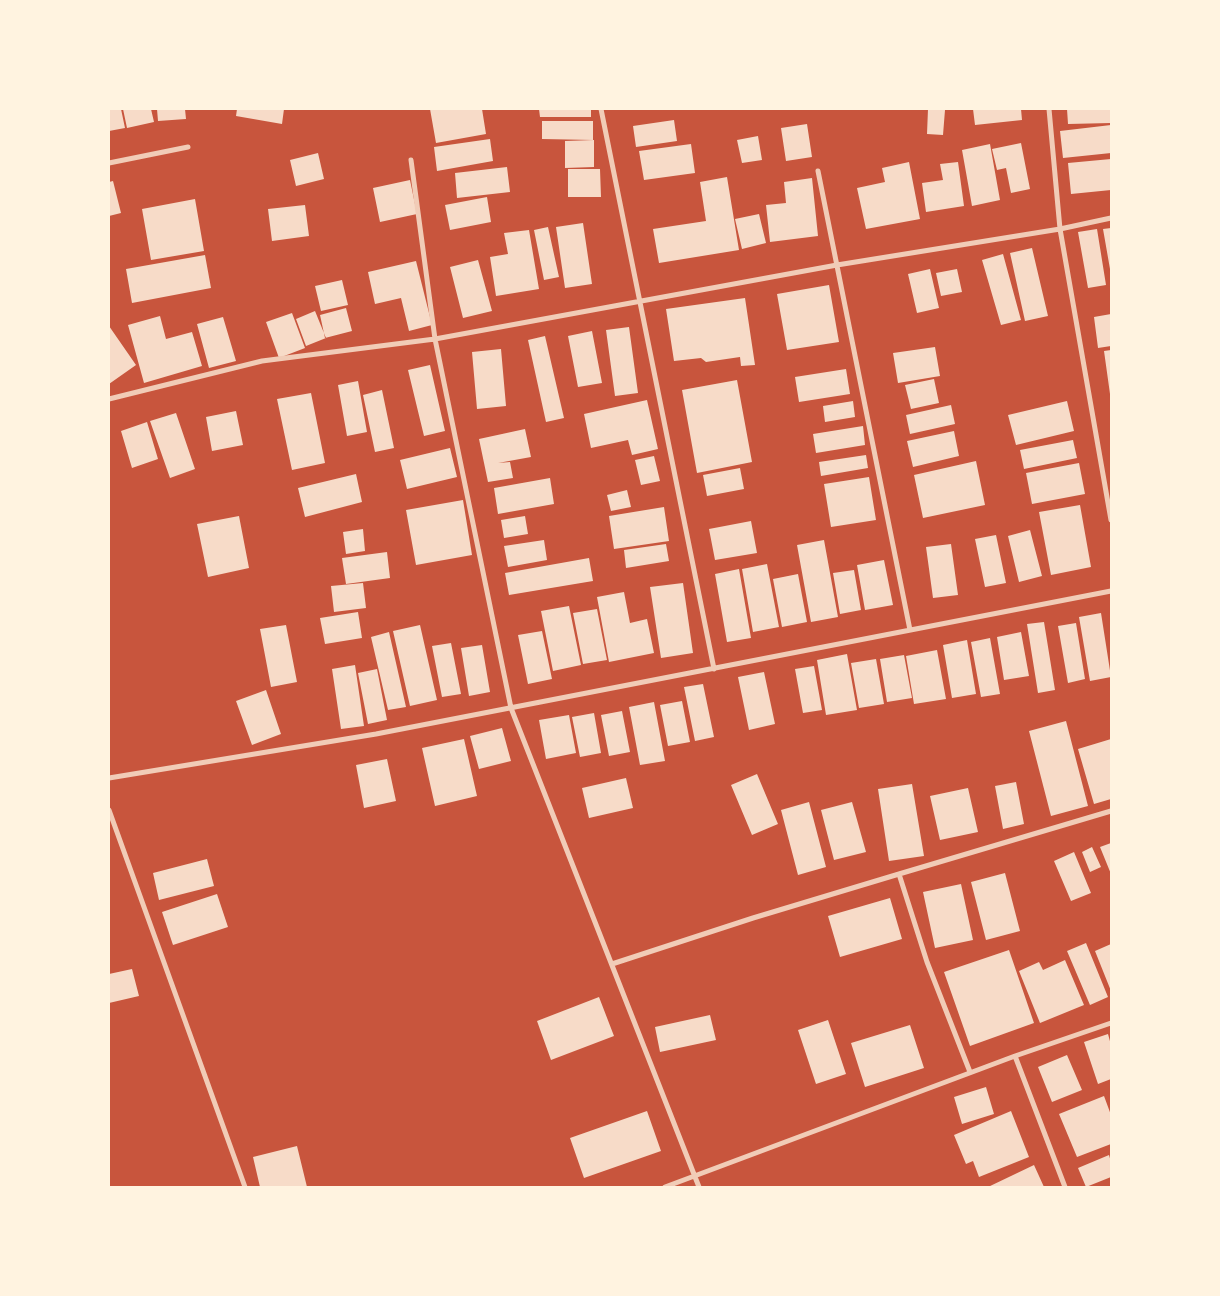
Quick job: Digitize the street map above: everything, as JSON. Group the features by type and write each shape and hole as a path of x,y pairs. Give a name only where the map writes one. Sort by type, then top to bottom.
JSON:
{"street":[{"path":"601,109 714,669"},
{"path":"1049,109 1060,229 1111,520"},
{"path":"109,163 188,148"},
{"path":"411,160 435,340 511,708 699,1187"},
{"path":"818,171 910,630"},
{"path":"109,398 262,361 435,340 837,265 1060,229 1111,218"},
{"path":"109,778 376,734 1111,591"},
{"path":"109,810 245,1187"},
{"path":"612,964 753,918 1111,811"},
{"path":"899,874 927,962 970,1072"},
{"path":"665,1187 970,1072 1111,1023"},
{"path":"1014,1056 1065,1187"}],"building":[{"path":"109,109 121,109 125,128 109,131"},
{"path":"123,109 151,109 154,122 127,128"},
{"path":"157,109 185,109 186,119 158,121"},
{"path":"237,109 284,109 282,124 236,116"},
{"path":"430,109 482,109 486,134 436,143"},
{"path":"539,109 591,109 591,117 540,117"},
{"path":"928,109 945,110 943,135 927,134"},
{"path":"973,109 1021,109 1022,120 975,125"},
{"path":"1067,109 1111,109 1111,123 1068,124"},
{"path":"674,120 677,141 636,147 633,126"},
{"path":"542,121 593,121 593,140 542,139"},
{"path":"807,124 812,157 786,161 781,128"},
{"path":"1111,125 1111,153 1063,158 1060,131"},
{"path":"758,136 762,160 742,163 737,140"},
{"path":"490,139 493,161 437,171 434,147"},
{"path":"594,140 594,167 565,168 565,141"},
{"path":"1021,143 1030,189 1011,193 1006,168 997,170 992,149"},
{"path":"691,144 695,173 644,180 639,151"},
{"path":"990,144 1000,200 972,206 962,150"},
{"path":"318,153 324,179 296,186 290,160"},
{"path":"1111,159 1111,190 1071,194 1068,163"},
{"path":"909,162 920,219 866,229 857,188 885,182 882,168"},
{"path":"958,162 964,206 926,212 922,183 943,180 940,164"},
{"path":"507,167 510,192 457,198 455,173"},
{"path":"568,169 600,169 601,197 568,197"},
{"path":"727,177 739,250 659,263 653,229 706,221 700,182"},
{"path":"812,178 818,236 770,242 766,205 786,203 784,182"},
{"path":"410,180 417,214 380,222 373,188"},
{"path":"113,181 121,213 109,216 109,182"},
{"path":"487,197 491,222 450,230 445,205"},
{"path":"195,199 204,251 151,260 142,209"},
{"path":"305,205 309,236 272,241 268,209"},
{"path":"759,214 766,243 742,249 735,219"},
{"path":"583,223 592,284 565,288 556,227"},
{"path":"548,227 559,277 544,280 534,230"},
{"path":"1111,228 1111,269 1110,269 1103,229"},
{"path":"1097,229 1106,285 1088,288 1078,232"},
{"path":"529,230 539,289 496,296 490,257 508,254 504,233"},
{"path":"1032,248 1048,316 1025,321 1010,253"},
{"path":"1003,254 1021,320 1001,325 982,260"},
{"path":"205,255 211,288 132,303 126,269"},
{"path":"478,260 492,311 463,318 450,267"},
{"path":"416,261 432,325 409,331 401,298 375,304 368,272"},
{"path":"930,269 939,308 917,313 908,274"},
{"path":"957,269 962,292 941,296 936,273"},
{"path":"342,280 348,305 321,311 315,286"},
{"path":"829,285 839,342 787,350 777,294"},
{"path":"745,298 755,365 741,366 740,357 706,362 701,358 674,361 666,309"},
{"path":"346,308 352,331 325,338 320,315"},
{"path":"315,311 326,338 306,346 296,319"},
{"path":"292,313 305,348 279,358 266,322"},
{"path":"1111,314 1111,346 1098,348 1094,317"},
{"path":"160,316 166,339 192,332 202,366 144,383 128,325"},
{"path":"223,317 236,361 209,368 197,324"},
{"path":"109,326 136,365 109,384"},
{"path":"629,327 638,393 615,396 606,330"},
{"path":"592,331 602,383 578,387 568,336"},
{"path":"545,336 564,418 546,422 528,340"},
{"path":"935,347 940,376 898,383 893,353"},
{"path":"501,349 506,406 477,409 472,352"},
{"path":"1111,350 1111,394 1110,394 1104,351"},
{"path":"430,365 445,431 424,436 408,370"},
{"path":"846,369 850,394 799,402 795,377"},
{"path":"934,379 939,403 911,409 905,385"},
{"path":"737,380 752,462 697,473 682,390"},
{"path":"358,381 367,432 347,436 338,385"},
{"path":"382,390 394,448 375,452 363,395"},
{"path":"311,393 325,463 292,470 277,399"},
{"path":"647,400 658,449 632,455 628,440 591,448 584,414"},
{"path":"853,401 855,417 825,422 823,406"},
{"path":"1067,401 1074,431 1016,445 1008,415"},
{"path":"951,405 955,424 910,434 906,415"},
{"path":"236,411 243,445 212,451 206,417"},
{"path":"176,413 195,469 170,478 150,421"},
{"path":"147,422 158,459 132,468 121,431"},
{"path":"863,426 865,445 816,453 813,434"},
{"path":"525,429 531,457 498,463 510,462 513,478 488,482 479,439"},
{"path":"954,431 959,456 913,467 907,441"},
{"path":"1073,440 1077,458 1024,469 1020,450"},
{"path":"450,448 457,477 407,489 400,460"},
{"path":"866,455 868,468 821,476 819,462"},
{"path":"654,456 660,481 641,485 635,460"},
{"path":"976,461 985,505 923,518 914,475"},
{"path":"1079,463 1085,494 1032,504 1026,473"},
{"path":"740,468 744,489 707,496 703,475"},
{"path":"356,474 362,502 305,517 298,488"},
{"path":"869,477 876,520 831,527 824,484"},
{"path":"550,478 554,504 498,514 494,488"},
{"path":"627,490 631,507 611,511 607,495"},
{"path":"463,500 472,555 416,565 406,510"},
{"path":"1080,505 1091,567 1051,575 1039,512"},
{"path":"664,507 669,541 614,549 609,516"},
{"path":"239,516 249,568 208,577 197,524"},
{"path":"525,516 528,534 504,538 501,520"},
{"path":"751,521 757,553 715,560 709,529"},
{"path":"363,529 365,551 346,554 343,532"},
{"path":"1030,530 1042,576 1019,582 1008,536"},
{"path":"996,535 1006,583 985,587 975,539"},
{"path":"544,540 547,560 508,567 504,546"},
{"path":"824,540 838,617 811,622 797,545"},
{"path":"666,544 669,561 626,568 624,550"},
{"path":"951,544 958,595 933,598 926,547"},
{"path":"387,552 390,578 346,584 342,558"},
{"path":"589,558 593,581 509,595 505,573"},
{"path":"884,560 893,605 865,610 857,565"},
{"path":"767,564 779,627 753,632 742,569"},
{"path":"739,569 751,638 727,642 715,574"},
{"path":"854,570 861,610 840,614 833,573"},
{"path":"798,574 807,622 782,627 773,579"},
{"path":"363,583 366,608 334,612 331,586"},
{"path":"683,583 693,653 661,658 650,587"},
{"path":"624,592 630,623 647,619 654,653 609,662 597,597"},
{"path":"569,606 581,665 553,671 541,611"},
{"path":"597,609 607,660 583,664 573,613"},
{"path":"358,612 362,638 325,644 320,618"},
{"path":"1101,613 1111,677 1090,681 1079,617"},
{"path":"1044,622 1055,690 1038,693 1027,624"},
{"path":"1076,623 1085,679 1068,683 1058,626"},
{"path":"286,625 297,682 271,687 260,629"},
{"path":"420,625 437,700 410,706 393,631"},
{"path":"542,631 552,679 528,684 518,635"},
{"path":"389,632 406,707 388,710 371,637"},
{"path":"1021,632 1029,676 1004,680 997,637"},
{"path":"990,638 1000,694 981,697 971,642"},
{"path":"967,640 976,694 952,698 943,645"},
{"path":"451,643 461,694 442,697 432,646"},
{"path":"482,645 490,692 469,696 461,648"},
{"path":"937,650 946,699 914,704 906,656"},
{"path":"847,654 857,710 826,715 817,660"},
{"path":"904,655 912,698 887,702 880,659"},
{"path":"876,659 884,704 859,708 851,663"},
{"path":"355,665 364,726 341,729 332,669"},
{"path":"814,666 822,710 803,713 795,669"},
{"path":"377,669 387,720 368,724 358,673"},
{"path":"764,672 775,724 749,730 738,677"},
{"path":"703,684 714,737 695,741 684,687"},
{"path":"266,690 281,734 252,745 236,701"},
{"path":"682,701 690,742 668,746 660,705"},
{"path":"654,702 665,761 640,765 629,707"},
{"path":"622,711 630,752 609,756 601,715"},
{"path":"594,713 601,753 580,757 572,717"},
{"path":"569,715 576,753 546,759 539,720"},
{"path":"1066,721 1088,806 1051,816 1029,731"},
{"path":"502,728 511,761 479,769 470,736"},
{"path":"464,739 477,796 435,806 422,748"},
{"path":"1111,739 1111,799 1094,804 1078,749"},
{"path":"387,759 396,801 364,808 356,765"},
{"path":"757,774 778,824 752,835 731,785"},
{"path":"626,778 633,808 589,818 582,788"},
{"path":"1016,782 1024,824 1003,829 995,786"},
{"path":"912,784 924,856 889,861 878,789"},
{"path":"968,788 978,832 940,840 930,796"},
{"path":"809,802 826,867 798,875 781,810"},
{"path":"852,802 866,852 834,860 821,810"},
{"path":"1111,843 1111,874 1100,847"},
{"path":"1092,847 1101,867 1090,872 1082,852"},
{"path":"1074,852 1091,893 1071,901 1054,861"},
{"path":"207,859 214,886 159,900 153,873"},
{"path":"1005,873 1020,931 986,940 971,882"},
{"path":"961,884 973,940 935,948 923,892"},
{"path":"217,894 228,927 173,945 162,912"},
{"path":"890,898 902,939 840,957 828,916"},
{"path":"1086,943 1108,997 1090,1005 1067,951"},
{"path":"1111,944 1111,991 1095,951"},
{"path":"1009,950 1034,1023 970,1046 944,972"},
{"path":"1065,960 1084,1005 1040,1023 1019,971 1039,962 1043,970"},
{"path":"132,969 139,996 109,1003 109,974"},
{"path":"599,997 614,1036 551,1060 537,1021"},
{"path":"710,1015 716,1040 660,1052 655,1027"},
{"path":"828,1020 846,1074 816,1084 798,1030"},
{"path":"910,1025 924,1068 865,1087 851,1043"},
{"path":"1108,1034 1111,1045 1111,1079 1098,1084 1084,1042"},
{"path":"1067,1055 1082,1090 1052,1102 1038,1067"},
{"path":"986,1087 994,1114 962,1124 954,1097"},
{"path":"1104,1096 1111,1115 1111,1144 1077,1157 1059,1114"},
{"path":"647,1111 661,1151 584,1178 570,1138"},
{"path":"1011,1111 1029,1157 979,1177 973,1161 966,1164 954,1135"},
{"path":"297,1146 307,1187 260,1187 253,1157"},
{"path":"1109,1155 1111,1177 1086,1187 1078,1168"},
{"path":"1034,1165 1044,1187 988,1187"}]}
